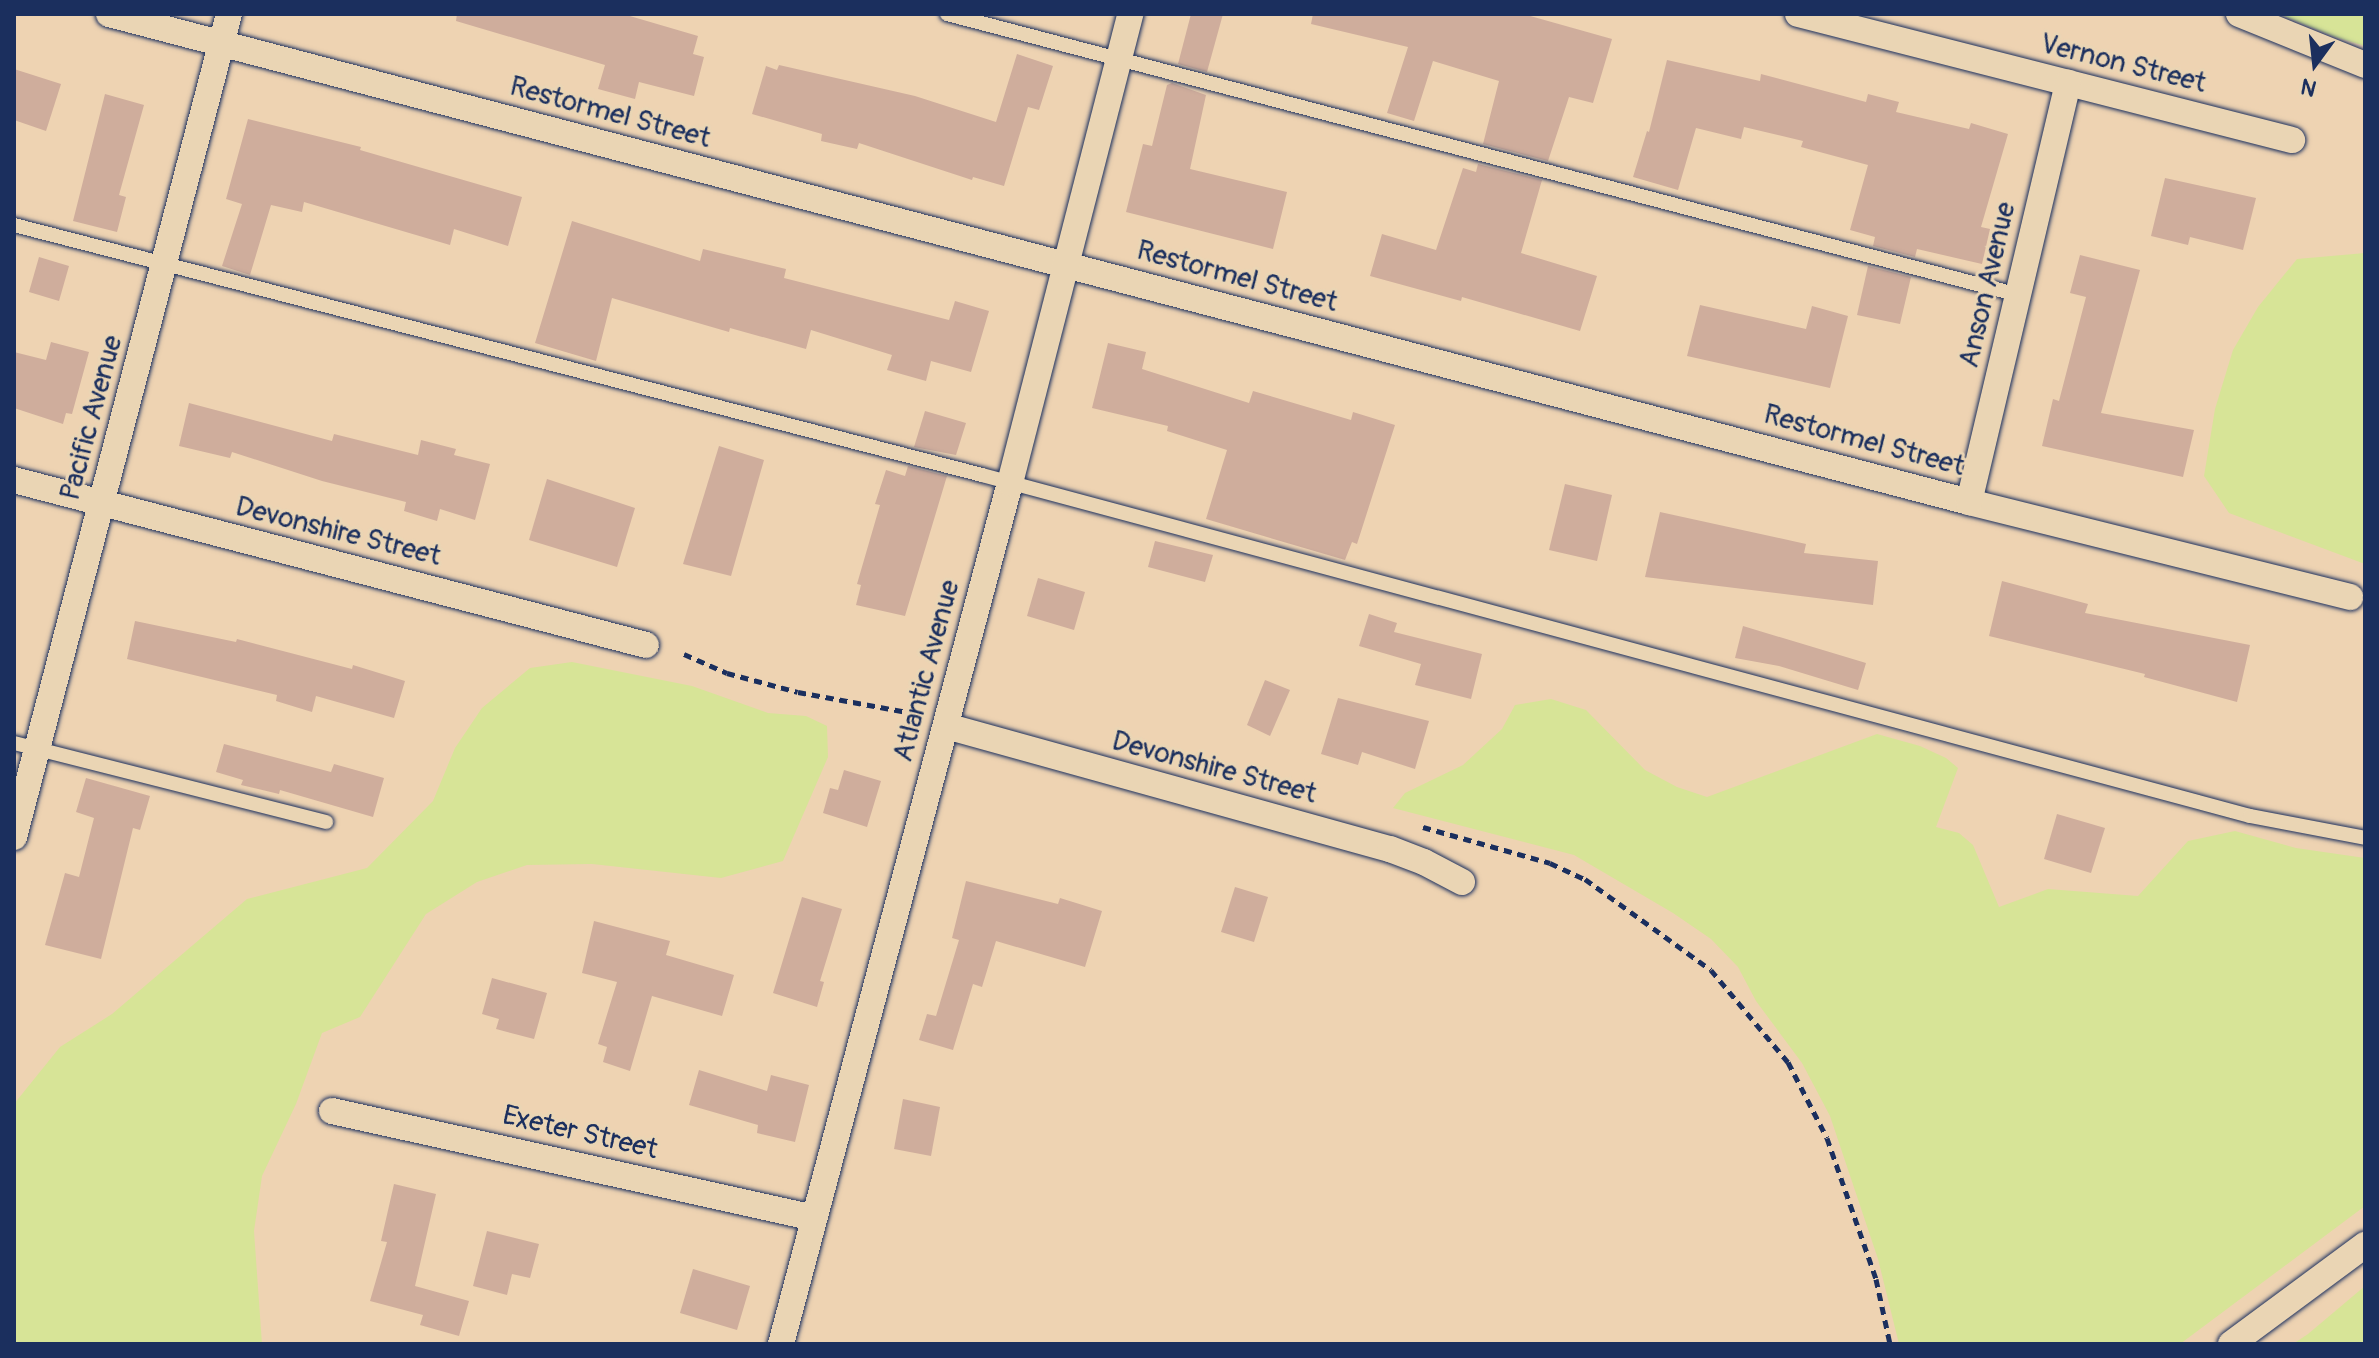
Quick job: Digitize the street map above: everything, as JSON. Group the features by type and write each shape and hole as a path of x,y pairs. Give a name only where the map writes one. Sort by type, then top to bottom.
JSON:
{"street":[{"name":"Restormel Street","path":"109,14 1969,502 2358,599"},
{"name":"Pacific Avenue","path":"14,837 26,746 102,504 229,14"},
{"name":"Atlantic Avenue","path":"781,1344 934,721 1010,483 1130,14"},
{"name":"Vernon Street","path":"1798,14 2292,140"},
{"path":"2239,14 2365,65"},
{"name":"Anson Avenue","path":"1969,502 2068,83"},
{"name":"Devonshire Street","path":"14,480 646,645"},
{"name":"Devonshire Street","path":"934,721 1390,849 1462,882"},
{"name":"Exeter Street","path":"332,1111 813,1218"},
{"path":"2231,1344 2365,1245"}],"lane":[{"path":"947,14 2019,295"},
{"path":"14,225 1010,483 2250,816 2365,838"},
{"path":"26,746 326,822"}],"path":[{"path":"684,654 727,673 798,692 934,721"},
{"path":"1408,823 1550,863 1585,879 1711,970 1788,1062 1827,1138 1876,1279 1890,1344"}],"green space":[{"path":"2279,14 2365,14 2365,46 2335,37"},
{"path":"2365,253 2365,564 2229,513 2204,476 2215,409 2233,350 2258,307 2297,259"},
{"path":"572,662 692,686 768,713 806,716 827,726 828,757 783,861 721,878 592,864 527,865 477,882 426,914 360,1017 322,1033 296,1104 262,1176 254,1231 262,1344 14,1344 14,1104 60,1047 112,1014 247,899 367,868 433,801 455,748 482,708 530,668"},
{"path":"1551,699 1586,710 1645,770 1677,787 1707,797 1877,734 1920,746 1946,758 1958,768 1936,827 1959,833 1973,845 1999,907 2048,889 2138,896 2188,841 2235,831 2296,848 2365,858 2365,1206 2180,1344 1899,1344 1878,1259 1830,1116 1802,1063 1756,1001 1738,967 1711,939 1673,913 1574,855 1393,808 1405,793 1463,765 1502,729 1515,705"},
{"path":"2365,1286 2365,1344 2293,1344 2308,1334"}],"building":[{"path":"457,14 623,14 698,36 693,54 704,57 694,96 639,82 635,99 598,89 605,65 456,21"},
{"path":"1191,14 1223,14 1207,72 1178,64"},
{"path":"1313,14 1523,14 1612,39 1593,103 1569,97 1548,161 1483,144 1499,81 1433,61 1414,121 1387,113 1408,47 1311,24"},
{"path":"1017,54 1053,66 1039,110 1028,107 1004,186 973,177 972,180 859,143 857,149 821,141 822,134 752,114 766,66 777,70 779,65 915,96 996,122"},
{"path":"1667,60 1760,81 1761,74 1866,102 1868,94 1899,102 1896,112 1969,129 1971,123 2008,134 1981,227 1990,229 1982,264 1917,249 1915,257 1873,246 1875,237 1850,230 1868,165 1801,147 1803,141 1744,127 1741,139 1696,128 1678,190 1633,177 1649,132"},
{"path":"14,69 61,84 46,131 14,120"},
{"path":"1172,83 1206,95 1190,169 1287,192 1273,249 1126,212 1143,144 1152,146 1167,85"},
{"path":"105,94 144,105 119,195 126,197 117,232 73,221"},
{"path":"248,119 361,147 360,150 522,197 508,246 454,229 450,245 304,202 302,212 271,205 250,275 222,266 242,204 226,199"},
{"path":"1478,164 1542,180 1521,253 1597,276 1580,331 1462,297 1461,301 1370,276 1382,234 1436,250 1463,168 1476,172"},
{"path":"2165,178 2256,198 2243,250 2190,237 2188,245 2151,236"},
{"path":"572,221 700,261 703,249 786,269 784,278 949,320 955,301 989,311 971,372 931,361 926,381 887,370 892,355 811,330 806,349 730,328 729,332 612,298 596,361 535,343"},
{"path":"2080,255 2140,270 2101,413 2194,430 2183,477 2042,446 2053,399 2059,401 2086,297 2070,293"},
{"path":"39,257 69,266 59,301 29,292"},
{"path":"1868,266 1911,277 1900,324 1857,315"},
{"path":"1700,305 1806,329 1812,306 1848,316 1830,388 1687,356"},
{"path":"51,342 89,352 72,414 66,413 63,424 14,408 14,352 46,360"},
{"path":"1108,343 1146,352 1142,369 1249,403 1253,391 1351,420 1353,412 1395,425 1357,544 1352,542 1345,560 1206,519 1227,450 1167,431 1168,426 1092,408"},
{"path":"189,403 332,441 334,434 418,455 421,440 456,449 454,455 490,464 475,520 440,509 437,521 404,511 406,502 322,481 232,452 230,458 179,446"},
{"path":"925,411 966,423 956,455 914,447"},
{"path":"719,446 764,460 731,576 683,564"},
{"path":"908,466 947,476 905,616 856,605 861,585 857,584 880,505 875,504 886,470 905,476"},
{"path":"547,479 635,508 617,567 529,540"},
{"path":"1565,484 1612,495 1597,561 1549,550"},
{"path":"1660,512 1806,544 1804,553 1878,561 1873,605 1645,577"},
{"path":"1155,541 1213,555 1205,582 1148,567"},
{"path":"1038,578 1085,592 1074,630 1027,616"},
{"path":"2002,581 2088,604 2085,613 2250,645 2237,702 2144,677 2145,674 1989,636"},
{"path":"1369,614 1397,623 1394,632 1482,654 1471,699 1415,685 1421,664 1359,646"},
{"path":"135,621 236,642 237,639 352,669 353,665 405,681 394,718 316,696 312,712 276,701 277,695 127,659"},
{"path":"1743,626 1866,663 1858,690 1779,666 1735,658"},
{"path":"1265,680 1290,690 1270,736 1247,725"},
{"path":"1338,698 1429,721 1415,769 1362,752 1358,765 1321,754"},
{"path":"224,744 331,772 334,764 384,778 373,817 280,790 279,794 241,785 243,780 216,772"},
{"path":"844,770 881,781 867,827 823,813 830,788 838,790"},
{"path":"86,778 150,796 140,830 133,828 101,959 45,945 65,873 79,877 94,818 76,812"},
{"path":"2057,814 2105,828 2091,873 2044,859"},
{"path":"966,881 1058,904 1060,898 1102,911 1085,967 996,941 982,987 973,984 953,1050 919,1040 927,1014 936,1016 959,940 952,938"},
{"path":"1235,887 1268,897 1254,942 1221,932"},
{"path":"802,897 842,909 820,981 824,982 817,1007 773,993"},
{"path":"594,921 670,941 666,955 734,975 722,1016 652,996 630,1071 603,1062 607,1047 598,1044 617,982 582,973"},
{"path":"492,978 547,993 534,1039 496,1029 499,1019 482,1014"},
{"path":"699,1070 767,1091 771,1075 809,1085 795,1142 757,1133 758,1125 689,1105"},
{"path":"903,1099 940,1107 931,1156 894,1149"},
{"path":"394,1184 436,1194 415,1286 469,1301 459,1336 420,1325 423,1315 370,1301 387,1242 381,1241"},
{"path":"487,1231 539,1244 530,1278 512,1274 507,1295 473,1286"},
{"path":"693,1269 750,1286 737,1330 680,1313"}]}
